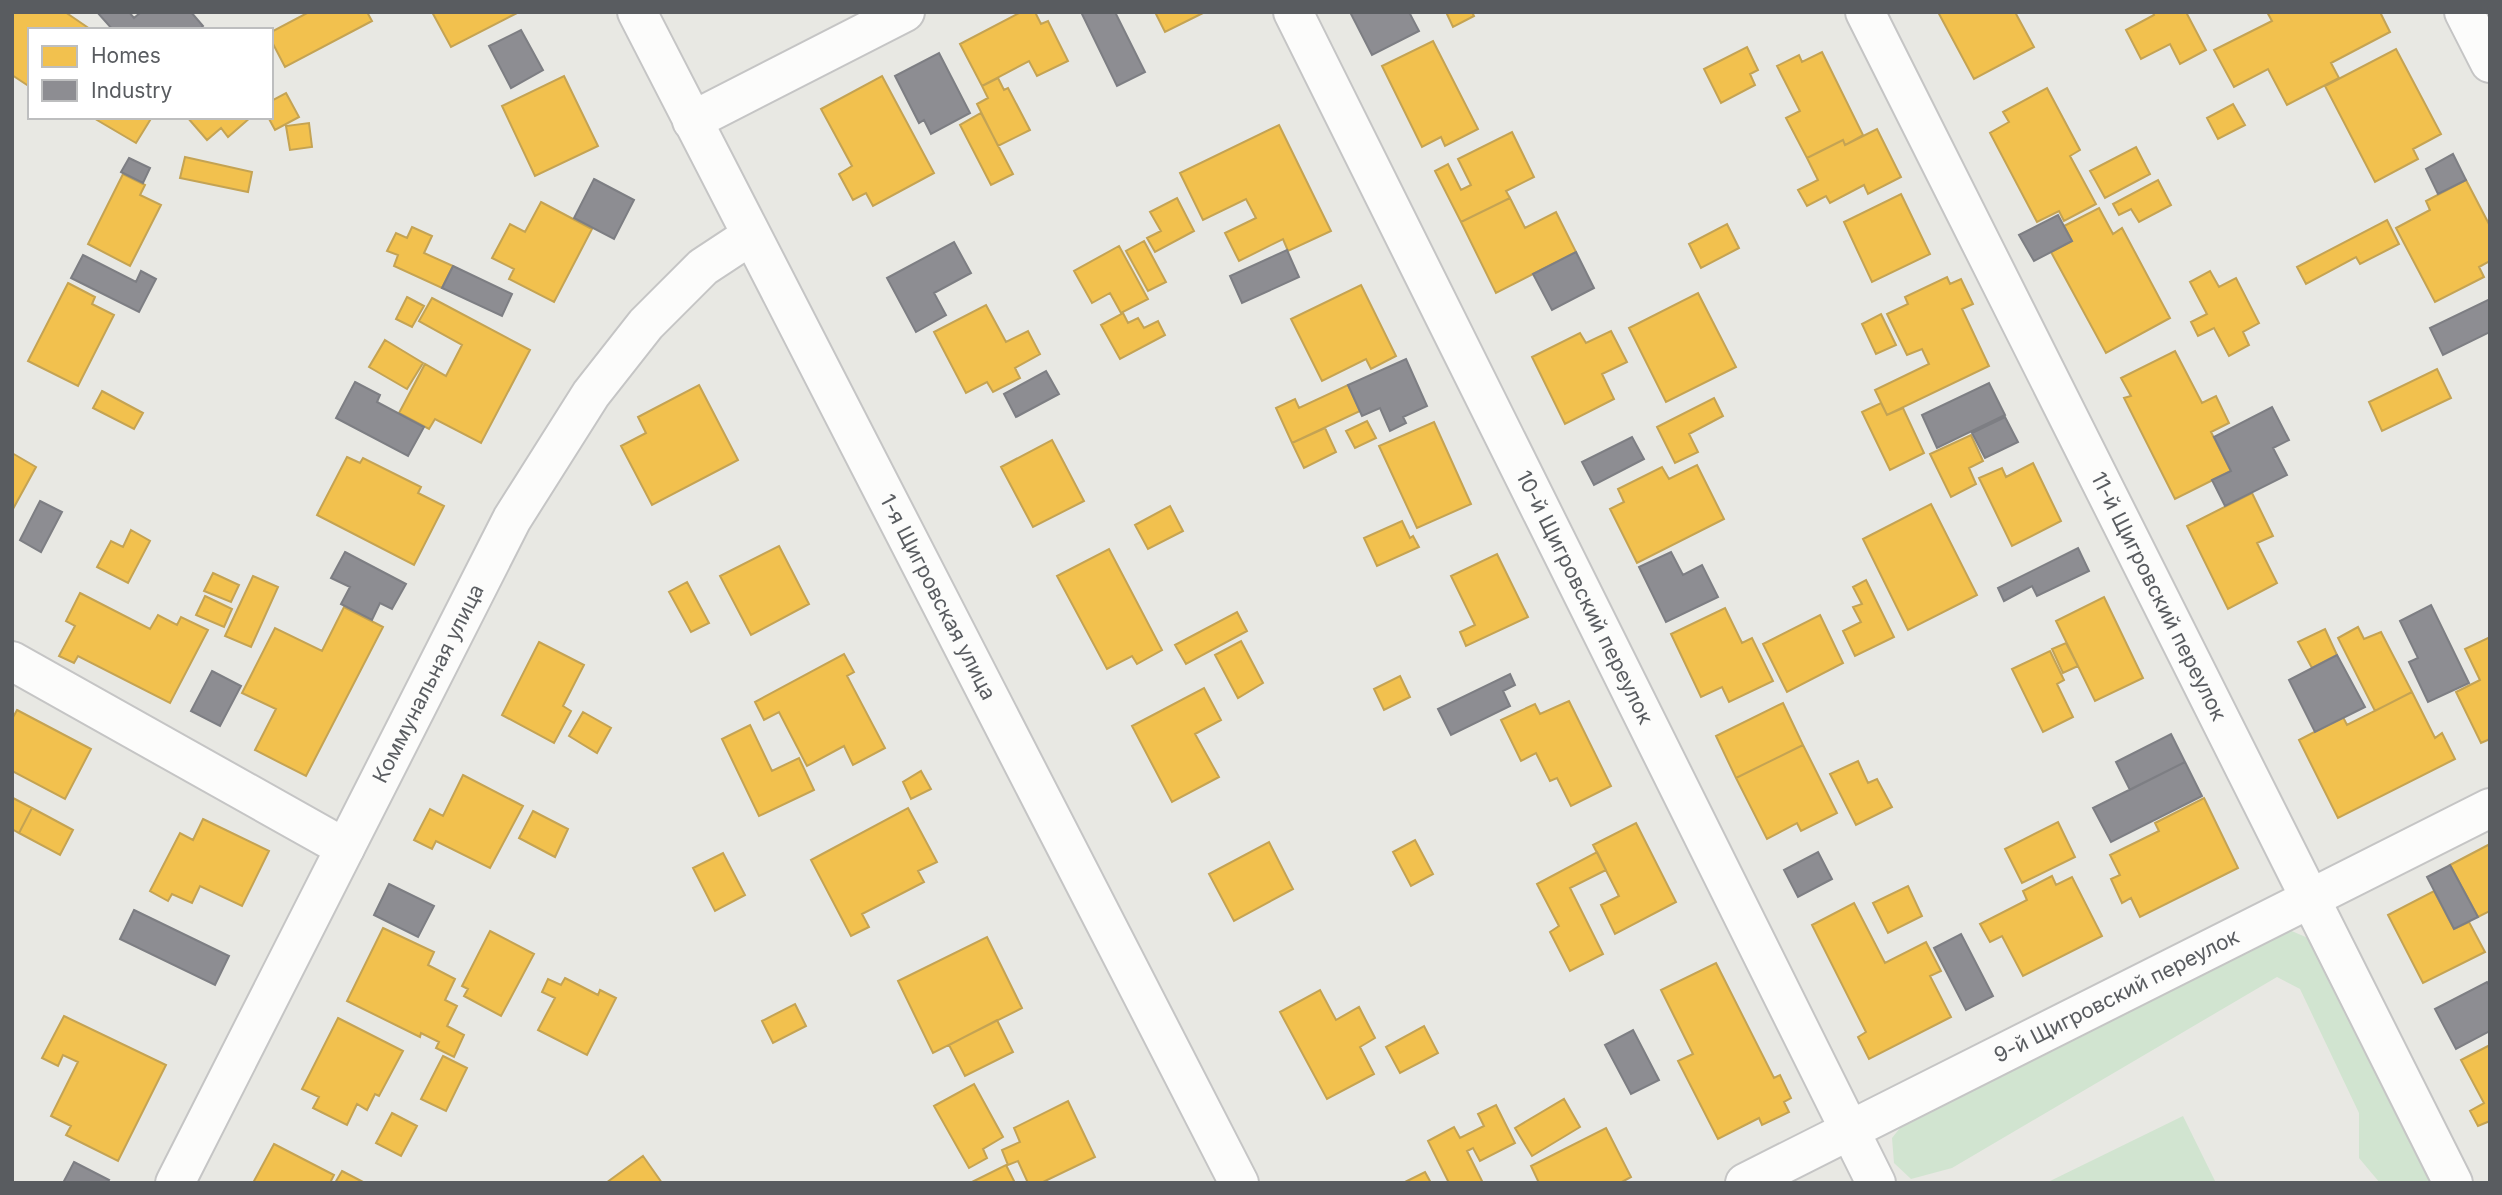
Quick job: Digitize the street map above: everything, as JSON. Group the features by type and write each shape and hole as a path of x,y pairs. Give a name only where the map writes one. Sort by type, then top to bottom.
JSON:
{"street":[{"name":"1-я Щигровская улица","path":"637,12 1239,1183"},
{"path":"692,121 905,12"},
{"name":"10-й Щигровский переулок","path":"1293,12 1876,1183"},
{"name":"11-й Щигровский переулок","path":"1865,12 2453,1183"},
{"path":"2464,12 2490,63"},
{"name":"Коммунальная улица","path":"175,1183 512,519 591,394 646,324 704,267 750,236"},
{"path":"12,661 345,848"},
{"name":"9-й Щигровский переулок","path":"1745,1183 1848,1128 2490,808"}],"green space":[{"path":"2287,929 2322,944 2438,1183 2380,1183 2359,1158 2359,1113 2300,989 2277,977 1952,1168 1911,1179 1894,1163 1892,1138 1908,1118"},
{"path":"2183,1116 2216,1183 2046,1183"}],"building: Homes":[{"path":"12,12 65,12 89,28 28,28 28,86 12,75"},
{"path":"309,12 367,12 372,21 285,67 273,44 273,31"},
{"path":"432,12 519,12 451,47"},
{"path":"1021,12 1035,12 1041,24 1048,21 1068,61 1037,76 1029,61 982,86 960,44"},
{"path":"1155,12 1205,12 1165,32"},
{"path":"1446,12 1472,12 1474,16 1453,27"},
{"path":"1938,12 2015,12 2034,47 1974,79"},
{"path":"2153,12 2186,12 2206,50 2180,64 2170,44 2141,59 2126,30 2154,15"},
{"path":"2267,12 2380,12 2390,32 2331,63 2339,78 2287,105 2268,69 2234,87 2214,50 2272,21"},
{"path":"1433,41 1478,129 1445,146 1441,137 1422,147 1382,66"},
{"path":"1747,47 1758,70 1750,74 1755,85 1721,103 1704,69"},
{"path":"2396,49 2441,134 2413,149 2418,159 2375,182 2325,86"},
{"path":"1822,52 1863,135 1845,145 1843,140 1807,158 1786,118 1800,111 1777,66 1799,55 1802,62"},
{"path":"564,76 598,146 535,176 502,106"},
{"path":"882,76 934,173 873,206 866,193 853,200 839,174 852,166 821,109"},
{"path":"998,78 1004,90 1008,88 1030,130 998,146 977,104 988,98 982,86"},
{"path":"2047,88 2080,150 2070,156 2096,204 2064,221 2059,211 2037,222 1990,133 2009,122 2003,112"},
{"path":"286,93 299,117 275,130 269,119 273,119 273,100"},
{"path":"2233,104 2245,125 2218,139 2207,118"},
{"path":"981,113 1013,174 991,185 960,125"},
{"path":"95,119 151,119 136,143"},
{"path":"189,119 249,119 228,137 221,128 207,140"},
{"path":"309,123 312,147 290,150 286,126"},
{"path":"1279,125 1331,231 1288,251 1283,239 1239,261 1225,233 1256,218 1246,199 1203,220 1180,173"},
{"path":"1877,129 1901,177 1868,194 1864,185 1830,203 1826,196 1807,206 1798,190 1818,180 1807,158 1843,140 1845,145"},
{"path":"1512,132 1534,177 1506,191 1510,198 1461,222 1435,171 1448,164 1461,190 1471,185 1458,159"},
{"path":"2136,147 2150,174 2105,198 2090,171"},
{"path":"185,157 252,172 248,192 180,178"},
{"path":"123,174 145,185 140,195 161,205 130,266 88,244"},
{"path":"2158,180 2171,205 2139,222 2131,209 2119,215 2113,204"},
{"path":"2466,180 2490,226 2490,261 2479,267 2484,277 2435,302 2396,228 2430,210 2426,201"},
{"path":"1901,194 1930,254 1872,282 1844,222"},
{"path":"1177,198 1194,231 1155,252 1147,238 1161,231 1150,212"},
{"path":"1510,198 1525,228 1556,212 1576,252 1496,293 1461,222"},
{"path":"541,202 592,229 554,302 509,279 514,269 492,258 510,224 525,232"},
{"path":"2099,208 2113,234 2122,228 2170,318 2106,353 2051,252 2072,241 2064,226"},
{"path":"2387,220 2399,244 2360,264 2356,257 2306,284 2297,267"},
{"path":"1727,224 1739,248 1701,268 1689,244"},
{"path":"412,227 432,236 424,253 453,266 442,288 394,266 398,255 387,251 396,233 407,238"},
{"path":"1144,241 1166,282 1148,291 1126,251"},
{"path":"1119,246 1148,299 1121,313 1110,293 1092,303 1074,271"},
{"path":"2210,271 2219,287 2236,278 2259,323 2243,332 2249,345 2229,356 2214,328 2198,336 2191,322 2207,314 2190,282"},
{"path":"1947,277 1950,284 1961,279 1973,304 1962,309 1989,366 1887,415 1875,390 1929,364 1922,349 1907,355 1887,314 1908,304 1905,297"},
{"path":"68,283 95,297 92,304 114,315 78,386 28,361"},
{"path":"1361,285 1396,356 1371,369 1366,359 1322,381 1291,319"},
{"path":"1698,293 1736,367 1666,402 1629,328"},
{"path":"407,297 424,306 412,327 396,319"},
{"path":"432,298 530,350 481,443 435,419 429,429 399,413 425,364 446,376 462,345 419,321"},
{"path":"986,305 1006,342 1028,331 1040,354 1015,368 1020,378 993,392 987,382 966,393 934,332"},
{"path":"1123,313 1128,323 1138,318 1144,328 1158,321 1165,335 1120,359 1101,325"},
{"path":"1881,314 1896,345 1876,354 1862,324"},
{"path":"1611,331 1627,362 1602,374 1614,399 1565,424 1532,357 1580,333 1586,343"},
{"path":"385,340 423,363 407,389 369,367"},
{"path":"2175,351 2202,403 2216,396 2229,423 2211,432 2231,471 2175,499 2124,398 2131,396 2121,378"},
{"path":"2437,369 2451,398 2382,431 2369,402"},
{"path":"699,385 738,460 652,505 621,446 646,433 638,417"},
{"path":"1348,385 1360,411 1292,443 1276,408 1295,399 1299,408"},
{"path":"102,391 143,413 134,429 93,408"},
{"path":"1714,398 1723,416 1689,434 1698,452 1675,463 1657,427"},
{"path":"1881,403 1887,415 1903,408 1924,453 1890,470 1862,412"},
{"path":"1367,421 1376,438 1355,448 1346,431"},
{"path":"1434,422 1471,504 1417,528 1379,446"},
{"path":"1325,428 1336,452 1304,468 1292,443"},
{"path":"1971,435 1983,461 1969,468 1976,484 1951,497 1930,454"},
{"path":"1052,440 1084,501 1033,527 1001,467"},
{"path":"12,453 36,467 13,509 12,508"},
{"path":"347,457 360,463 363,458 421,487 418,493 444,506 414,565 317,515"},
{"path":"2033,463 2061,521 2012,546 1979,478 2002,468 2006,477"},
{"path":"1697,465 1724,519 1637,563 1610,509 1624,502 1618,489 1662,467 1669,479"},
{"path":"2252,493 2273,536 2257,543 2277,583 2228,609 2187,526"},
{"path":"1931,504 1977,595 1908,630 1863,539"},
{"path":"1170,506 1183,531 1148,549 1135,525"},
{"path":"1402,521 1410,538 1413,536 1419,547 1377,566 1364,538"},
{"path":"131,530 150,541 128,583 97,567 111,541 123,547"},
{"path":"779,546 809,604 751,635 720,576"},
{"path":"1109,549 1162,650 1137,664 1132,656 1107,669 1057,576"},
{"path":"1497,554 1528,617 1466,646 1460,632 1475,625 1451,576"},
{"path":"213,573 239,585 231,602 204,591"},
{"path":"253,576 278,587 251,647 225,636"},
{"path":"1866,580 1894,637 1855,656 1843,631 1861,622 1853,607 1862,604 1853,587"},
{"path":"687,582 709,623 691,632 669,592"},
{"path":"80,593 150,629 158,615 177,625 181,617 208,630 170,703 78,656 74,663 59,656 75,626 66,621"},
{"path":"205,596 232,609 224,627 196,615"},
{"path":"2104,597 2143,678 2095,701 2056,621"},
{"path":"344,607 383,627 306,776 255,750 276,709 242,693 275,628 322,651"},
{"path":"1725,608 1742,643 1752,638 1773,681 1729,702 1722,687 1701,697 1671,634"},
{"path":"1237,612 1247,631 1186,664 1175,645"},
{"path":"1820,615 1843,663 1787,692 1763,644"},
{"path":"2358,627 2364,639 2381,632 2412,692 2375,711 2338,638"},
{"path":"2325,629 2337,655 2312,668 2298,642"},
{"path":"2490,637 2490,739 2481,743 2456,692 2480,680 2465,649"},
{"path":"1241,641 1263,683 1238,698 1215,655"},
{"path":"539,642 584,665 563,706 571,711 554,743 502,715"},
{"path":"2066,643 2078,666 2063,673 2052,649"},
{"path":"2050,651 2064,680 2057,684 2073,717 2043,732 2012,669"},
{"path":"844,654 854,672 847,676 885,748 853,765 844,746 807,766 779,712 764,720 755,702"},
{"path":"1400,676 1410,697 1384,710 1374,689"},
{"path":"1204,688 1221,720 1195,734 1219,777 1172,802 1132,726"},
{"path":"2412,692 2435,738 2442,733 2455,759 2338,818 2299,740 2343,717 2347,725"},
{"path":"1569,701 1611,786 1571,806 1557,778 1550,781 1536,753 1521,761 1501,720 1535,704 1540,714"},
{"path":"1783,703 1803,745 1736,778 1716,736"},
{"path":"17,710 91,749 65,799 12,771 12,719"},
{"path":"583,712 611,728 597,753 569,736"},
{"path":"750,725 772,771 799,758 814,790 759,816 722,739"},
{"path":"1803,745 1837,813 1801,831 1797,823 1767,839 1736,778"},
{"path":"1858,761 1868,783 1877,779 1892,807 1856,825 1830,774"},
{"path":"921,771 931,789 911,799 903,782"},
{"path":"463,775 523,806 490,868 436,841 432,849 414,840 430,809 443,816"},
{"path":"13,798 32,808 19,833 12,829"},
{"path":"2204,798 2238,868 2140,917 2131,898 2122,903 2111,879 2120,875 2110,855 2159,831 2155,823"},
{"path":"32,808 73,830 60,855 19,833"},
{"path":"908,808 937,862 918,871 924,882 862,914 869,927 851,936 811,860"},
{"path":"533,811 568,829 555,857 519,838"},
{"path":"203,819 269,851 242,906 200,886 192,903 172,894 168,901 150,891 180,833 193,840"},
{"path":"2058,822 2075,857 2022,883 2005,849"},
{"path":"1636,823 1676,902 1615,934 1601,905 1619,896 1593,845"},
{"path":"1415,840 1433,874 1411,886 1393,852"},
{"path":"1269,842 1293,889 1234,921 1209,874"},
{"path":"2490,844 2490,911 2478,917 2450,865"},
{"path":"1597,852 1606,870 1570,888 1603,954 1570,971 1550,932 1559,926 1537,884"},
{"path":"723,853 745,895 715,911 693,868"},
{"path":"2052,876 2056,885 2072,877 2102,936 2023,976 2002,936 1990,942 1980,924 2027,900 2023,891"},
{"path":"1908,886 1922,916 1888,933 1873,903"},
{"path":"2434,891 2454,929 2469,922 2485,952 2423,983 2388,915"},
{"path":"1854,903 1885,963 1926,942 1941,971 1930,976 1951,1017 1869,1059 1858,1037 1866,1032 1812,925"},
{"path":"383,928 434,952 428,965 455,979 445,1000 457,1006 447,1026 464,1035 454,1057 436,1048 439,1042 421,1033 420,1037 347,1001"},
{"path":"490,931 534,954 501,1016 464,996 468,989 462,986"},
{"path":"987,937 1022,1008 933,1053 898,981"},
{"path":"1716,963 1774,1078 1780,1075 1791,1098 1784,1102 1789,1112 1762,1125 1759,1118 1718,1139 1678,1061 1693,1054 1661,990"},
{"path":"565,978 598,995 600,990 616,998 587,1055 538,1030 555,998 542,992 548,979 561,985"},
{"path":"1320,990 1336,1020 1359,1007 1375,1038 1360,1047 1374,1074 1327,1099 1280,1012"},
{"path":"795,1004 806,1026 773,1043 762,1021"},
{"path":"64,1016 166,1065 118,1161 66,1135 71,1126 51,1116 78,1062 63,1055 58,1066 42,1058"},
{"path":"338,1018 403,1051 379,1096 375,1094 367,1110 357,1104 347,1125 313,1108 319,1097 302,1089"},
{"path":"997,1020 1013,1052 965,1076 949,1045"},
{"path":"1424,1026 1438,1053 1400,1073 1386,1047"},
{"path":"2490,1045 2490,1121 2478,1126 2470,1111 2484,1103 2461,1060"},
{"path":"443,1056 467,1068 446,1111 421,1099"},
{"path":"974,1084 1003,1137 983,1149 987,1158 969,1168 934,1106"},
{"path":"1564,1099 1580,1127 1532,1156 1515,1128"},
{"path":"1068,1101 1095,1157 1041,1183 1028,1183 1018,1161 1008,1165 1002,1150 1020,1142 1014,1128"},
{"path":"1496,1105 1515,1143 1480,1161 1473,1148 1467,1151 1483,1183 1449,1183 1428,1141 1454,1127 1460,1138 1484,1126 1478,1114"},
{"path":"392,1113 417,1126 401,1156 376,1143"},
{"path":"1606,1128 1631,1177 1620,1183 1539,1183 1531,1166"},
{"path":"274,1144 334,1175 330,1183 253,1183"},
{"path":"643,1156 662,1183 606,1183"},
{"path":"1006,1165 1015,1183 970,1183"},
{"path":"342,1171 365,1183 335,1183"},
{"path":"1425,1172 1431,1183 1403,1183"}],"building: Industry":[{"path":"97,12 129,12 134,18 141,12 191,12 203,26 201,28 111,28"},
{"path":"1081,12 1115,12 1145,72 1117,86"},
{"path":"1350,12 1414,12 1410,14 1419,31 1372,55"},
{"path":"521,30 543,70 511,88 489,46"},
{"path":"939,53 970,113 931,134 924,120 919,123 895,76"},
{"path":"2453,154 2466,180 2438,194 2426,169"},
{"path":"129,158 150,168 143,183 121,172"},
{"path":"594,179 634,200 614,239 574,218"},
{"path":"2058,215 2072,241 2034,261 2019,235"},
{"path":"954,242 971,273 934,293 946,315 916,332 887,278"},
{"path":"1287,250 1299,277 1242,303 1230,276"},
{"path":"1576,252 1594,288 1552,310 1533,274"},
{"path":"83,255 136,282 141,271 156,279 139,312 71,278"},
{"path":"453,266 512,294 502,316 442,288"},
{"path":"2490,299 2490,332 2443,355 2430,328"},
{"path":"1406,359 1427,406 1403,417 1406,423 1390,431 1380,408 1362,416 1348,385"},
{"path":"1046,371 1059,394 1016,417 1004,394"},
{"path":"355,382 380,395 377,402 424,427 408,456 336,418"},
{"path":"1989,383 2005,415 1937,448 1922,415"},
{"path":"2272,407 2289,440 2273,448 2287,475 2225,506 2212,480 2231,471 2214,437"},
{"path":"2005,417 2018,442 1985,458 1972,433"},
{"path":"1632,437 1644,459 1594,485 1582,462"},
{"path":"40,501 62,512 41,552 20,540"},
{"path":"2078,548 2089,571 2037,596 2032,586 2004,601 1998,588"},
{"path":"345,552 406,584 392,609 380,603 372,620 341,604 350,587 331,578"},
{"path":"1671,552 1683,575 1702,565 1718,597 1666,622 1639,567"},
{"path":"2431,605 2469,683 2428,702 2409,662 2418,658 2400,621"},
{"path":"2337,655 2365,707 2315,732 2289,680"},
{"path":"212,671 241,686 220,726 191,711"},
{"path":"1510,674 1515,685 1503,691 1510,706 1451,735 1438,709"},
{"path":"2171,734 2185,762 2130,790 2116,762"},
{"path":"2185,762 2202,796 2111,842 2093,808"},
{"path":"1818,852 1832,879 1798,897 1784,870"},
{"path":"2450,865 2478,917 2454,929 2427,877"},
{"path":"389,884 434,906 418,937 374,915"},
{"path":"134,910 229,956 215,985 120,939"},
{"path":"1961,934 1993,996 1966,1010 1934,948"},
{"path":"2487,982 2490,987 2490,1031 2456,1049 2435,1009"},
{"path":"1633,1030 1659,1080 1631,1094 1605,1045"},
{"path":"74,1162 109,1180 107,1183 63,1183"}]}
